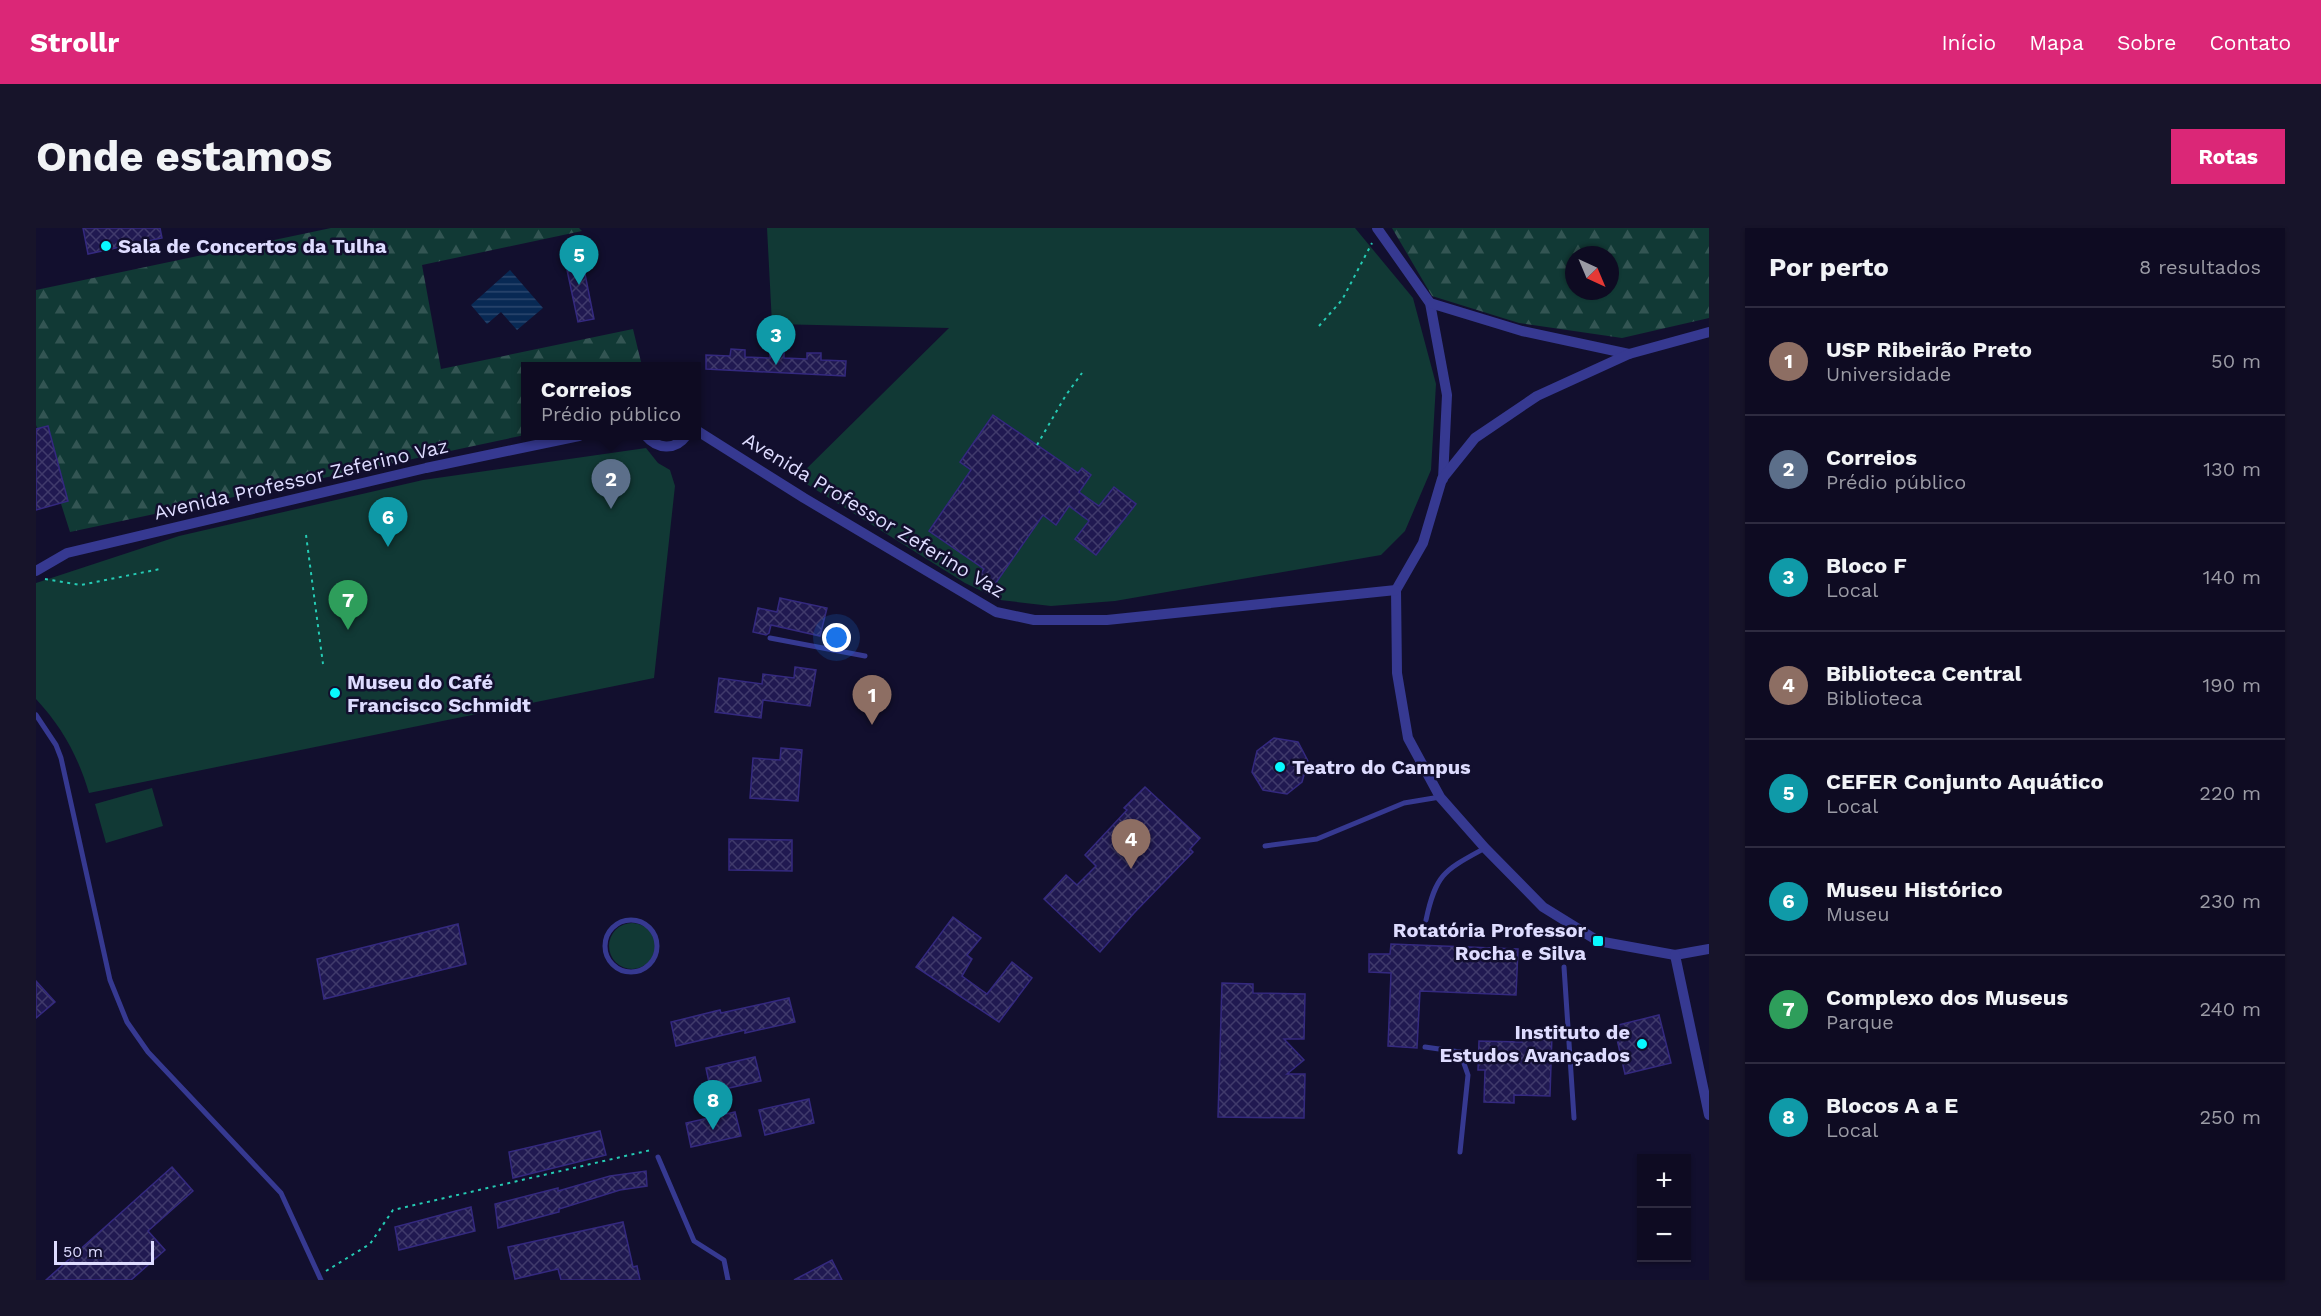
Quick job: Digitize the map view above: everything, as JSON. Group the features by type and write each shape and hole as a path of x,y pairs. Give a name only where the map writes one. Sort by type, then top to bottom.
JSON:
{"street":[{"path":"1377,228 1430,303 1447,395 1443,479 1423,543 1396,590 1397,674 1408,738 1440,797 1485,848 1543,907 1598,941 1675,955 1709,949"},
{"path":"1430,303 1522,331 1629,354"},
{"path":"1443,479 1475,438 1537,396 1629,354 1709,332"},
{"name":"Avenida Professor Zeferino Vaz","path":"701,433 804,498 996,612 1034,620 1107,620 1396,590"},
{"name":"Avenida Professor Zeferino Vaz","path":"36,571 66,553 426,468 556,440"},
{"path":"650,440 660,446 669,447 677,445 682,440"},
{"path":"1675,955 1709,1115"}],"lane":[{"path":"770,638 865,656"},
{"path":"37,718 56,745 61,758 111,981 127,1022 148,1052 281,1193 320,1278"},
{"path":"1265,846 1317,839 1404,802 1440,797"},
{"path":"1425,920 1432,893 1448,869 1485,848"},
{"path":"627,920 643,923 649,927 658,943 650,964 635,972 619,969 608,958 606,950 608,934 627,920"},
{"path":"1564,967 1574,1118"},
{"path":"1425,1047 1460,1052 1468,1075 1460,1152"},
{"path":"658,1157 694,1241 724,1260 728,1280"}],"path":[{"path":"1318,326 1342,300 1371,246 1377,228"},
{"path":"1037,445 1066,395 1082,373"},
{"path":"306,535 323,664"},
{"path":"36,578 81,585 160,569"},
{"path":"320,1278 370,1244 393,1210 657,1148"}],"green space":[{"path":"331,228 579,228 582,231 422,265 441,369 633,329 641,362 521,362 521,436 70,532 36,425 36,290"},
{"path":"767,228 1355,228 1413,298 1436,384 1431,470 1405,531 1381,555 1115,601 1051,606 1000,600 965,583 797,478 949,328 772,324"},
{"path":"1392,228 1709,228 1709,318 1622,338 1519,323 1432,296"},
{"path":"646,448 658,463 670,470 675,486 654,678 89,793 68,743 54,720 36,699 36,583 179,536 423,480"},
{"path":"152,788 163,826 106,843 95,804"},
{"path":"632,923 641,924 648,930 654,937 654,955 648,962 641,968 632,969 623,968 616,962 610,955 609,946 610,937 616,930 623,924"}],"water":[{"path":"510,270 543,308 517,330 501,312 487,324 471,305"}],"building":[{"name":"Sala de Concertos da Tulha","path":"83,228 160,228 162,238 88,254"},
{"path":"580,249 594,319 578,322 563,251"},
{"path":"731,349 745,350 745,357 770,358 770,351 784,352 784,358 807,359 807,353 821,353 821,360 846,361 845,376 706,369 706,355 730,356"},
{"path":"993,415 1078,473 1082,468 1091,475 1079,492 1099,506 1114,487 1136,504 1096,555 1075,539 1089,521 1069,506 1056,525 1043,515 991,590 977,579 984,569 929,531 971,470 960,462"},
{"path":"48,426 68,501 36,510 36,429"},
{"path":"780,598 827,608 820,636 771,625 766,635 753,632 758,608 777,612"},
{"path":"795,667 816,670 810,706 763,700 761,718 715,712 719,678 762,684 763,674 794,678"},
{"name":"Teatro do Campus","path":"1274,738 1298,742 1308,761 1302,782 1287,794 1263,790 1252,772 1257,751"},
{"path":"781,748 802,750 798,801 750,798 753,758 780,760"},
{"path":"1145,787 1200,838 1190,849 1193,852 1100,952 1044,899 1066,875 1077,885 1096,866 1085,855 1127,810 1124,808"},
{"path":"729,839 792,840 792,871 729,870"},
{"path":"953,917 981,938 967,955 972,959 962,976 987,994 1012,962 1032,978 999,1022 916,967"},
{"path":"458,924 466,964 324,999 317,959"},
{"path":"1391,944 1518,949 1516,995 1420,991 1417,1048 1388,1046 1391,973 1369,972 1369,954 1390,954"},
{"path":"36,981 55,1002 36,1018"},
{"path":"1222,983 1253,984 1253,993 1305,994 1304,1039 1284,1039 1304,1060 1287,1074 1305,1074 1304,1118 1218,1117"},
{"path":"789,998 795,1022 745,1033 745,1030 676,1046 671,1022 720,1010 721,1013"},
{"name":"Instituto de Estudos Avançados","path":"1659,1015 1671,1063 1625,1074 1614,1026"},
{"path":"1522,1034 1552,1034 1550,1096 1514,1095 1514,1103 1484,1102 1485,1070 1478,1070 1479,1041 1522,1042"},
{"path":"755,1057 761,1081 711,1092 706,1068"},
{"path":"809,1099 814,1123 765,1135 759,1110"},
{"path":"735,1112 741,1136 691,1147 686,1123"},
{"path":"600,1131 606,1155 513,1178 509,1152"},
{"path":"172,1167 193,1191 148,1231 165,1250 131,1280 46,1280"},
{"path":"646,1171 647,1186 620,1190 559,1209 559,1212 498,1228 495,1204 558,1188 558,1191 610,1176"},
{"path":"471,1207 475,1231 399,1250 395,1227"},
{"path":"623,1222 633,1267 637,1266 640,1280 561,1280 558,1269 515,1279 508,1247"},
{"path":"832,1260 842,1280 794,1280"}],"place":[{"name":"Sala de Concertos da Tulha","path":"106,246"},
{"name":"CEFER Conjunto Aquático","path":"579,285"},
{"name":"Bloco F","path":"776,365"},
{"name":"Correios","path":"611,509"},
{"name":"Museu Histórico","path":"388,547"},
{"name":"Complexo dos Museus","path":"348,630"},
{"name":"Museu do Café Francisco Schmidt","path":"335,693"},
{"name":"USP Ribeirão Preto","path":"872,725"},
{"name":"Teatro do Campus","path":"1280,767"},
{"name":"Biblioteca Central","path":"1131,869"},
{"name":"Rotatória Professor Rocha e Silva","path":"1598,941"},
{"name":"Instituto de Estudos Avançados","path":"1642,1044"},
{"name":"Blocos A a E","path":"713,1130"}]}
